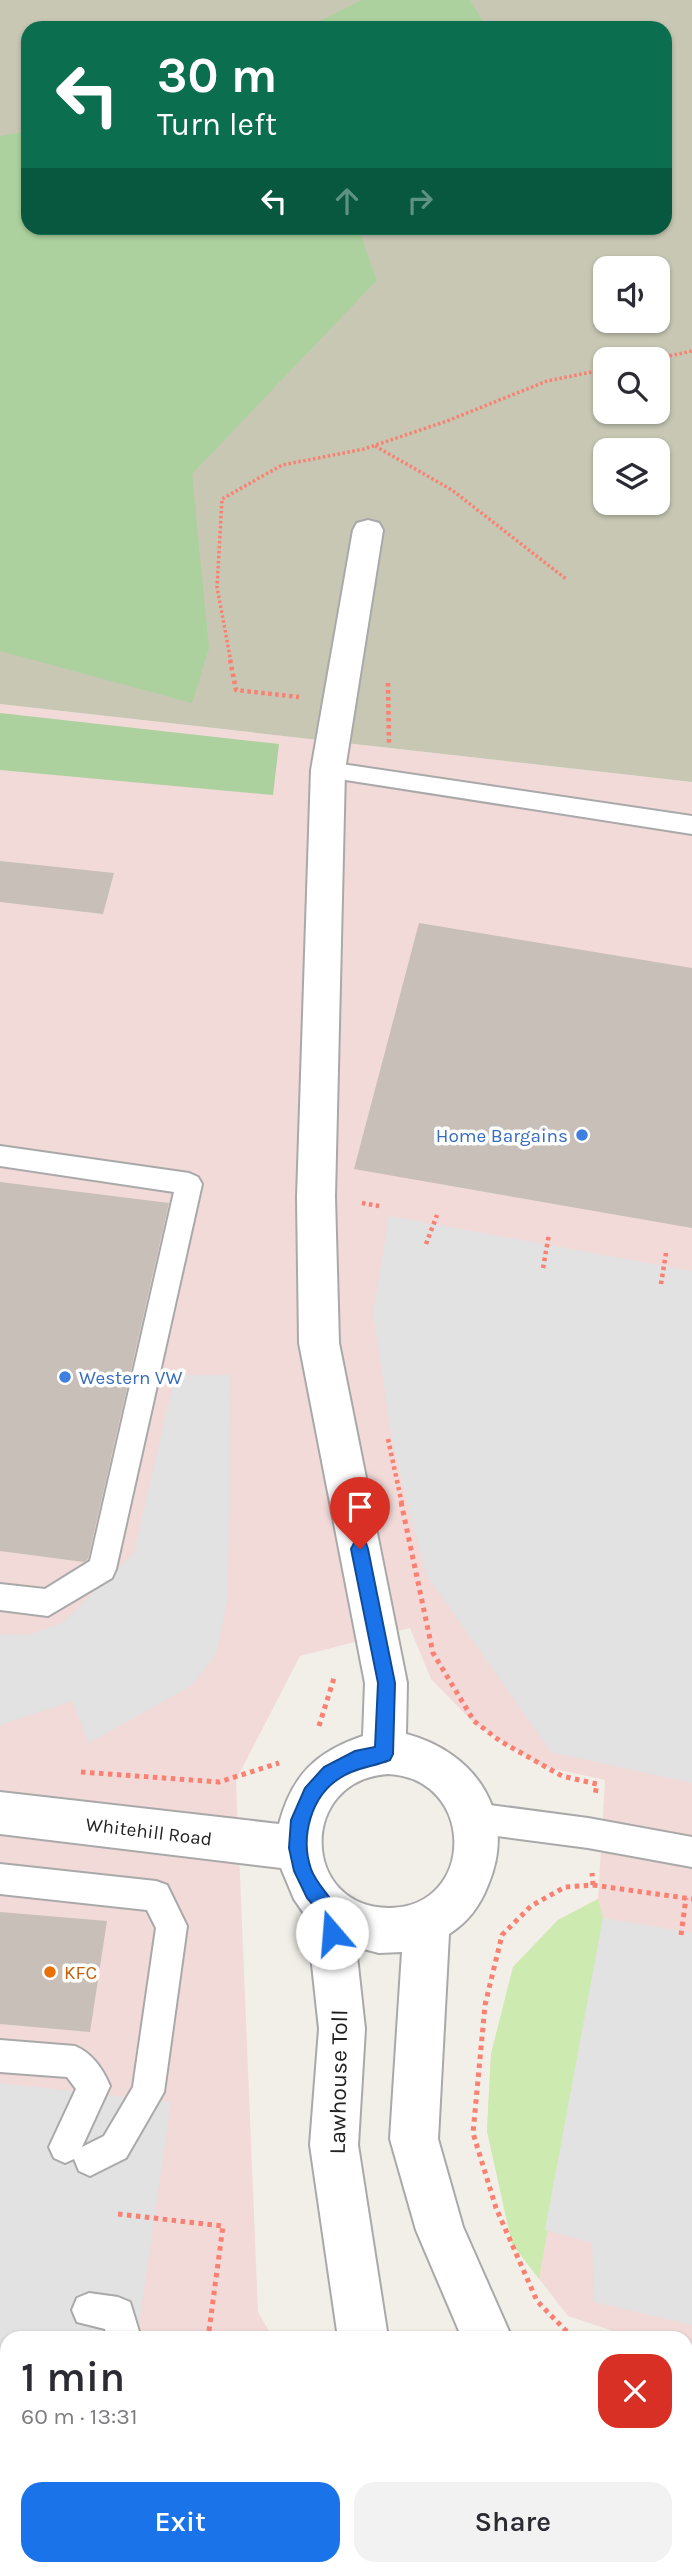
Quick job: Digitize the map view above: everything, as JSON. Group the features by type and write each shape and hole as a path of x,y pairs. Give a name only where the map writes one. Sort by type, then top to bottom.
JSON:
{"street":[{"path":"368,530 328,770 316,1172 319,1343 387,1683 384,1754"},
{"path":"384,1754 408,1756 430,1765 450,1778 465,1796 475,1818 479,1843 475,1867 465,1890 448,1909 427,1923 401,1929 376,1930 351,1923 329,1909 313,1892 303,1871 298,1848 300,1820 312,1794 331,1773 355,1760 384,1754"},
{"name":"Whitehill Road","path":"0,1813 298,1848"},
{"name":"Lawhouse Toll","path":"329,1909 342,2029 334,2145 362,2331"},
{"path":"427,1923 414,2139 440,2230 483,2331"}],"lane":[{"path":"328,770 692,825"},
{"path":"0,1156 189,1184 102,1569 48,1603 0,1597"},
{"path":"475,1818 588,1833 692,1852"},
{"path":"0,1880 156,1896 172,1926 148,2092 115,2147 77,2153 94,2086 75,2062 0,2056"},
{"path":"89,2310 118,2314 122,2331"}],"path":[{"path":"670,356 692,351"},
{"path":"374,446 419,467 484,510 566,579"},
{"path":"369,776 389,750 388,681"},
{"path":"426,1244 437,1215"},
{"path":"543,1268 549,1234"},
{"path":"661,1284 667,1253"},
{"path":"386,1430 433,1653 474,1721 500,1741 562,1776 597,1784 588,1833 593,1885"},
{"path":"370,1600 422,1600"},
{"path":"310,1734 320,1725 335,1682 332,1669"},
{"path":"69,1771 219,1783 281,1762"},
{"path":"566,2331 537,2301 496,2208 473,2133 485,2005 502,1936 531,1906 565,1887 593,1885 689,1899 681,1935"},
{"path":"118,2214 223,2225 209,2331"}],"shaded area":[{"path":"0,0 692,0 692,782 0,704"},
{"path":"0,704 692,782 692,2331 613,2331 568,2316 512,2244 487,2131 491,2054 513,1967 558,1920 598,1899 605,1780 541,1766 474,1723 431,1679 410,1628 300,1656 236,1780 258,2312 269,2331 0,2331"},
{"path":"389,1216 692,1271 692,1783 551,1752 426,1574 393,1445 373,1313"},
{"path":"175,1375 230,1375 228,1597 216,1654 191,1686 88,1743 73,1701 0,1725 0,1634 27,1635 62,1623 134,1553"},
{"path":"603,1918 692,1933 692,2325 594,2302 592,2243 545,2230"},
{"path":"0,2083 171,2102 138,2331 0,2331"}],"green space":[{"path":"362,0 470,0 483,21 320,21"},
{"path":"21,132 21,235 361,235 377,280 192,474 209,648 192,703 0,651 0,136"},
{"path":"0,713 279,744 273,795 0,770"},
{"path":"598,1899 603,1918 539,2279 512,2244 487,2131 491,2054 513,1967 558,1920"}],"building":[{"path":"0,861 114,873 103,914 0,902"},
{"path":"419,923 692,968 692,1228 354,1169"},
{"name":"Western VW","path":"0,1182 169,1203 88,1559 84,1562 0,1551"},
{"name":"KFC","path":"0,1912 107,1921 90,2032 0,2024"}],"place":[{"name":"Home Bargains","path":"582,1135"},
{"name":"Western VW","path":"65,1377"},
{"name":"KFC","path":"50,1972"}],"route":[{"path":"332,1933 329,1909 313,1892 303,1871 298,1848 300,1820 312,1794 331,1773 355,1760 384,1754 387,1683 360,1549"}]}
